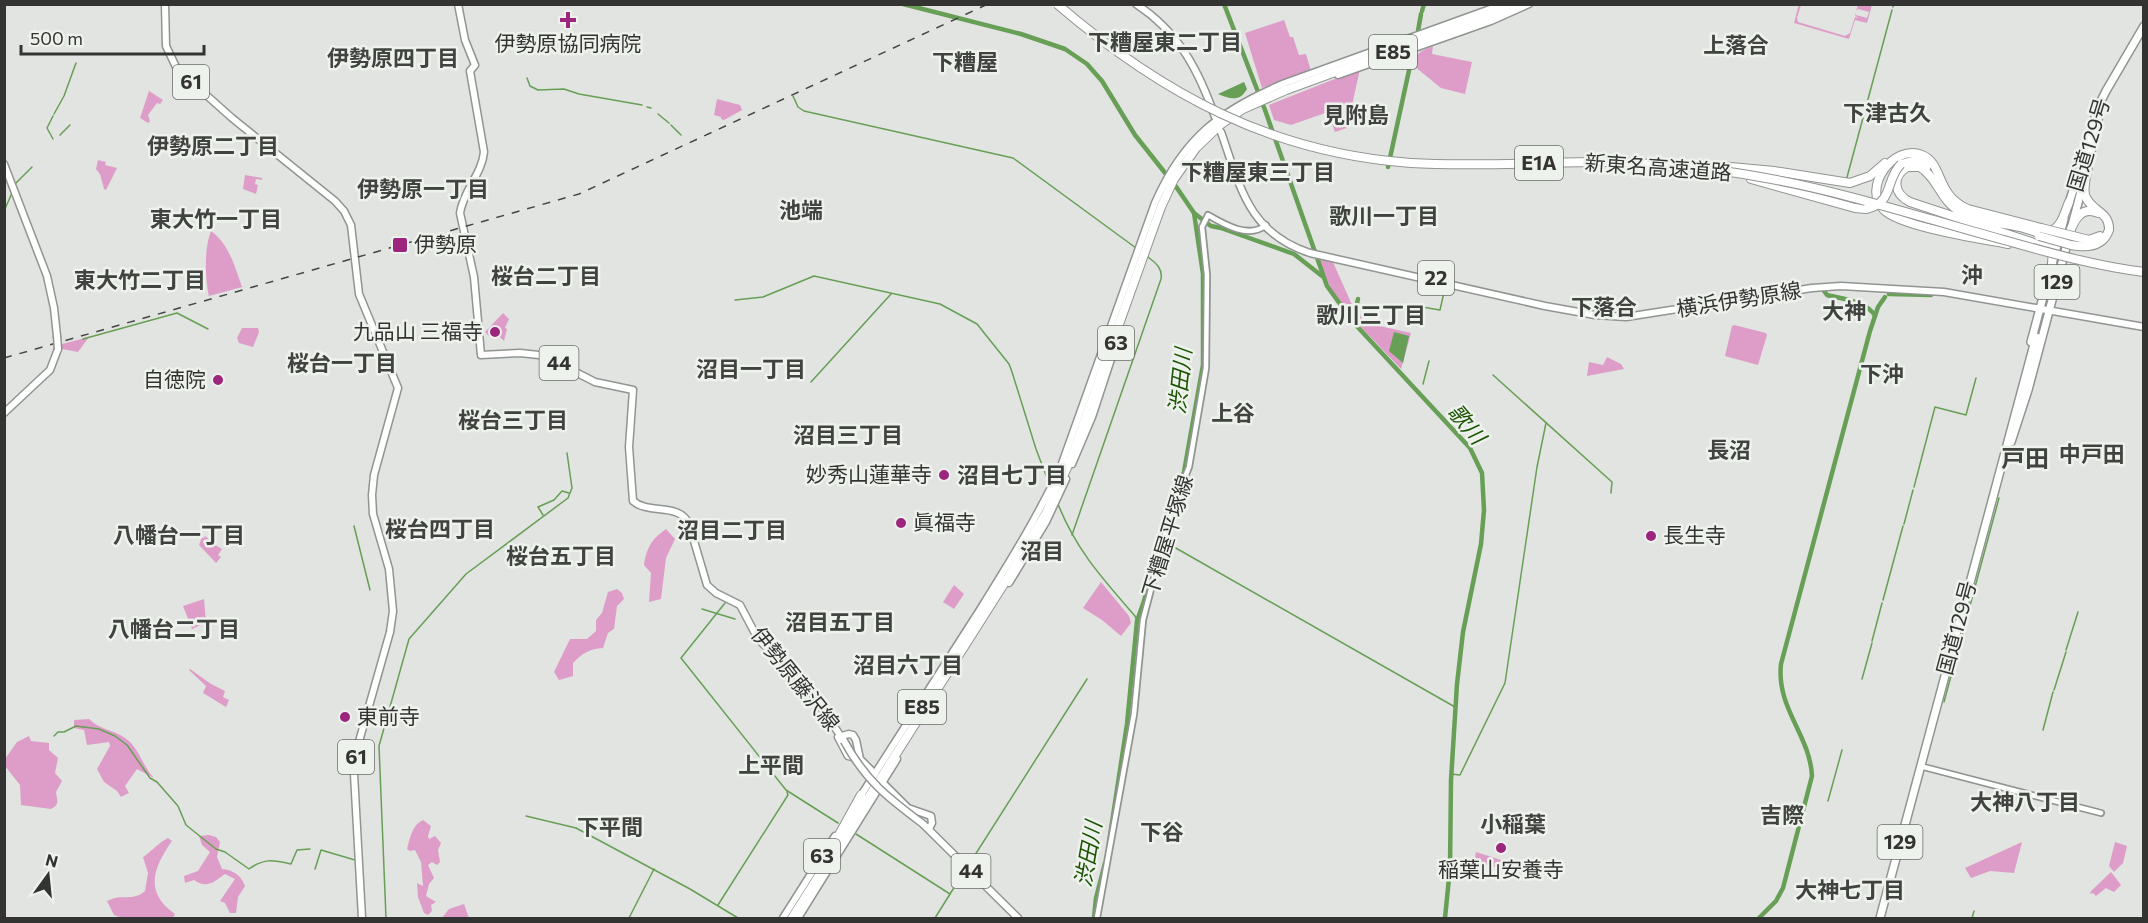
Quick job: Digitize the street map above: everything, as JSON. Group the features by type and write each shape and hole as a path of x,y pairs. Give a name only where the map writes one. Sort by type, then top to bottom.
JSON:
{"highway":[{"name":"新東名高速道路","path":"1057,4 1124,58 1184,96 1246,125 1310,146 1354,156 1411,163 1600,162 1672,165 1742,174 1793,183 2051,251 2144,267"},
{"name":"新東名高速道路","path":"1063,4 1126,55 1185,92 1247,121 1311,142 1354,152 1411,159 1483,161 1628,159 1720,166 1823,186 2099,265 2144,272"},
{"name":"E85","path":"791,918 1013,564 1054,493 1154,215 1186,154 1209,129 1228,115 1259,99 1512,4"},
{"name":"E85","path":"1259,99 1521,4"},
{"name":"国道129号","path":"2054,270 2098,107 2144,26"},
{"name":"国道129号","path":"2054,270 2099,115 2108,92 2144,32"},
{"name":"129","path":"2008,447 2028,390 2071,235 2099,115"},
{"name":"129","path":"2008,447 2014,408 2040,308 2054,270 2069,202 2087,147"},
{"path":"1720,166 1774,171 1844,183 1865,179 1892,157 1910,149 1921,151 1937,163 1945,195"},
{"path":"1945,195 1935,167 1928,159 1916,153 1901,156 1882,173 1876,187 1880,205 1895,217 1950,233 2051,251"},
{"path":"1672,165 1738,175 1862,209 1872,207 1883,200 1895,171 1913,160 1924,164 1930,170 1945,195 1959,211 2049,232 2061,224 2069,202"},
{"path":"1995,219 2040,232 2071,245 2085,247 2102,241 2109,230 2108,218 2086,197 2088,165"},
{"path":"1902,167 1896,186 1899,194 1905,200 2051,251"},
{"path":"2040,232 2071,235 2089,240 2098,238 2104,229 2103,218 2097,212 2086,211 2078,217 2071,235"},
{"path":"1995,219 2047,237 2053,247 2054,270"},
{"name":"国道129号","path":"1881,918 2037,338"},
{"name":"E85","path":"830,856 883,783"},
{"path":"830,856 861,795"}],"main road":[{"name":"61","path":"165,4 166,46 177,69 344,211 352,232 359,294 398,388 374,475 372,495 373,514 390,575 393,611 390,632 358,745 354,774 362,918"},
{"name":"伊勢原藤沢線","path":"458,4 465,40 475,64 470,71 484,152 482,165 461,207 462,223 474,278 481,355 520,353 539,355 594,381 633,390 629,439 633,501 640,505 677,512 685,517 707,585 716,593 740,604 759,641 806,685 843,738 861,770 881,792 929,830 1018,918"},
{"path":"1136,4 1165,27 1185,50 1200,76 1216,116 1207,86 1188,49 1167,24 1143,4"},
{"path":"1259,99 1504,4"},
{"path":"1259,99 1491,21 1529,4"},
{"name":"横浜伊勢原線","path":"1222,131 1254,210 1265,226 1288,241 1309,251 1549,306 1595,315 1626,317 1800,289 1841,286 1932,290 2144,327"},
{"path":"4,164 47,276 54,308 58,350 50,370 4,413"},
{"name":"下糟屋平塚線","path":"1097,918 1134,714 1143,620 1171,512 1188,467 1206,368 1207,275 1203,225 1208,216 1248,231 1255,232 1265,226"},
{"name":"63","path":"783,918 1054,493"},
{"name":"63","path":"798,918 1030,550 1054,493"},
{"path":"860,759 848,756 837,736 843,738 849,734 854,736 860,759 875,774"},
{"path":"1922,766 2101,813"},
{"path":"883,783 908,808 931,816 932,823 929,830"}],"shaded area":[{"path":"1799,4 1801,5 1798,22 1845,36 1850,33 1855,17 1858,18 1855,13 1867,18 1869,12 1858,9 1856,11 1858,5 1872,5 1867,23 1855,20 1849,39 1794,23"},
{"path":"1284,20 1299,55 1306,54 1311,71 1262,88 1245,33"},
{"path":"1433,46 1432,54 1472,62 1465,94 1441,88 1414,66 1417,55"},
{"path":"1360,69 1347,128 1335,132 1328,112 1291,125 1274,120 1269,105"},
{"path":"1244,82 1247,89 1238,98 1218,94"},
{"path":"149,91 163,100 160,104 157,103 148,115 150,121 148,123 140,118"},
{"path":"717,99 740,105 742,110 724,120 721,119 714,115"},
{"path":"98,160 106,162 105,165 117,168 106,190 96,169"},
{"path":"245,175 262,178 262,180 256,179 255,184 258,185 256,194 243,189"},
{"path":"211,231 227,249 242,287 209,296 206,264"},
{"path":"1318,257 1332,260 1353,307 1366,323 1411,333 1401,369 1341,306 1332,292"},
{"path":"503,313 509,319 505,328 507,329 504,341 496,333 489,336 485,332"},
{"path":"1734,325 1766,333 1758,365 1725,356"},
{"path":"242,328 258,328 259,332 253,347 239,343 237,338"},
{"path":"1394,332 1409,336 1403,363 1389,351"},
{"path":"89,337 78,352 62,349 62,344"},
{"path":"1607,357 1621,364 1624,369 1587,376 1589,362 1603,365"},
{"path":"666,529 675,539 666,558 661,599 649,602 651,573 644,565 645,559 650,544"},
{"path":"202,537 209,539 208,541 222,549 218,555 221,557 216,563 199,545"},
{"path":"1101,582 1129,616 1131,623 1121,636 1083,608"},
{"path":"954,585 964,594 954,609 943,602"},
{"path":"617,589 622,593 624,599 617,606 614,629 608,633 603,648 583,654 573,663 573,676 559,680 554,672 570,639 587,639 596,631 596,620 602,613 608,592"},
{"path":"204,599 206,622 192,629 183,606"},
{"path":"190,669 225,691 223,697 229,700 226,707 203,693 206,686"},
{"path":"89,719 130,742 154,778 137,769 125,786 129,793 121,797 117,791 104,782 97,769 110,746 109,742 87,745 84,730 74,728 74,720"},
{"path":"29,736 31,741 49,743 49,750 58,758 55,773 62,781 56,792 57,804 51,809 21,805 20,785 5,766 5,759 17,742"},
{"path":"423,820 431,826 429,839 435,836 441,843 438,850 440,862 437,865 432,862 428,865 434,878 429,884 426,896 436,902 431,905 432,911 428,915 424,913 418,897 417,883 423,886 421,862 415,850 407,849 414,828"},
{"path":"199,836 216,837 220,842 217,857 222,869 236,874 245,886 238,897 236,913 230,913 225,903 220,901 235,879 225,874 207,884 194,880 185,883 184,876 198,871 210,852 202,845"},
{"path":"168,838 172,841 156,870 155,888 165,906 175,914 173,918 122,918 114,915 107,901 136,896 145,891 148,873 143,857"},
{"path":"2022,842 2014,873 1990,871 1971,878 1965,868"},
{"path":"2115,842 2127,846 2123,863 2114,872 2109,866"},
{"path":"1476,852 1501,860 1499,868 1474,862"},
{"path":"2111,872 2121,885 2114,892 2106,888 2096,896 2093,893 2090,894 2091,891"},
{"path":"464,904 469,918 442,918 449,909"}],"waterway":[{"name":"渋田川","path":"903,4 1021,34 1065,49 1087,64 1102,81 1135,135 1194,213 1203,274 1203,365 1184,472 1168,511 1137,621 1127,724 1109,842"},
{"name":"歌川","path":"1224,4 1265,110 1327,286 1353,322 1470,448 1482,473 1484,510 1481,544 1463,632 1457,684 1451,780 1450,868 1445,918"},
{"path":"1422,11 1424,4"},
{"path":"1846,181 1892,10"},
{"path":"1418,31 1421,14"},
{"path":"1388,167 1413,52"},
{"path":"54,114 64,96 76,63"},
{"path":"527,78 530,86 538,90 564,89 579,94 642,105"},
{"path":"793,96 798,107 804,111 1013,158 1136,248"},
{"path":"647,107 651,108"},
{"path":"658,114 669,123"},
{"path":"53,116 47,128 53,139"},
{"path":"60,135 70,125"},
{"path":"671,125 681,135"},
{"path":"15,184 32,167"},
{"path":"4,211 12,193"},
{"path":"1194,213 1211,226 1294,254 1322,276"},
{"path":"1072,535 1161,279 1160,269 1148,257"},
{"path":"735,300 763,297 814,276 940,304 977,324 1009,364 1050,486"},
{"path":"1422,307 1440,310 1445,288"},
{"path":"1824,291 1827,295 1860,304 1875,316"},
{"path":"811,382 891,294"},
{"path":"1889,294 1931,295"},
{"path":"1759,918 1776,901 1783,888 1812,776 1806,747 1783,694 1781,664 1870,331 1878,307 1885,297"},
{"path":"1355,312 1358,299"},
{"path":"83,339 177,313 208,329"},
{"path":"1423,384 1429,361"},
{"path":"1493,375 1612,482 1611,493"},
{"path":"1914,487 1935,407 1966,415 1976,378"},
{"path":"1451,774 1460,775 1505,683 1537,467 1546,423"},
{"path":"386,918 379,746 409,639 466,574 568,498 572,488 567,453"},
{"path":"1904,524 1913,490"},
{"path":"543,515 538,507 554,500 562,491 569,493"},
{"path":"1944,702 1999,498"},
{"path":"1058,504 1082,550 1137,621"},
{"path":"354,526 370,590"},
{"path":"1883,600 1903,526"},
{"path":"1167,543 1455,707"},
{"path":"725,603 681,658 786,790 838,823"},
{"path":"1872,641 1882,603"},
{"path":"702,609 735,619"},
{"path":"2066,650 2078,612"},
{"path":"1862,679 1872,643"},
{"path":"2054,690 2066,652"},
{"path":"968,866 1087,679"},
{"path":"2043,730 2053,692"},
{"path":"54,736 58,732 64,732 76,726 99,729 115,736 127,745 150,778 157,782 178,806 186,825 216,849 225,852 249,869 259,863 269,861 291,864 297,850 310,849"},
{"path":"1828,801 1842,750"},
{"path":"718,905 788,795 787,792"},
{"path":"526,816 576,828 690,889 738,918"},
{"path":"856,834 950,894"},
{"path":"315,869 321,850 355,860"},
{"name":"渋田川","path":"1094,918 1096,898 1105,863"},
{"path":"629,918 654,869"},
{"path":"935,918 965,870"},
{"path":"1972,918 1974,911"}],"railway":[{"path":"4,358 579,194 988,4"}],"place":[{"name":"伊勢原協同病院","path":"568,20"},
{"name":"伊勢原","path":"400,245"},
{"name":"九品山 三福寺","path":"495,332"},
{"name":"自徳院","path":"218,380"},
{"name":"妙秀山蓮華寺","path":"944,475"},
{"name":"眞福寺","path":"901,523"},
{"name":"長生寺","path":"1651,536"},
{"name":"東前寺","path":"345,717"},
{"name":"稲葉山安養寺","path":"1501,848"}],"district":[{"name":"下糟屋東二丁目","path":"1165,42"},
{"name":"上落合","path":"1736,45"},
{"name":"伊勢原四丁目","path":"393,58"},
{"name":"下糟屋","path":"965,62"},
{"name":"下津古久","path":"1887,113"},
{"name":"見附島","path":"1356,115"},
{"name":"伊勢原二丁目","path":"213,146"},
{"name":"下糟屋東三丁目","path":"1258,172"},
{"name":"伊勢原一丁目","path":"423,189"},
{"name":"池端","path":"801,210"},
{"name":"歌川一丁目","path":"1384,216"},
{"name":"東大竹一丁目","path":"216,219"},
{"name":"沖","path":"1972,275"},
{"name":"桜台二丁目","path":"546,276"},
{"name":"東大竹二丁目","path":"140,280"},
{"name":"下落合","path":"1604,307"},
{"name":"大神","path":"1844,311"},
{"name":"歌川三丁目","path":"1371,315"},
{"name":"桜台一丁目","path":"342,363"},
{"name":"沼目一丁目","path":"751,369"},
{"name":"下沖","path":"1882,374"},
{"name":"上谷","path":"1233,413"},
{"name":"桜台三丁目","path":"513,420"},
{"name":"沼目三丁目","path":"848,435"},
{"name":"長沼","path":"1729,450"},
{"name":"中戸田","path":"2092,454"},
{"name":"戸田","path":"2025,459"},
{"name":"沼目七丁目","path":"1012,475"},
{"name":"桜台四丁目","path":"440,529"},
{"name":"沼目二丁目","path":"732,530"},
{"name":"八幡台一丁目","path":"179,535"},
{"name":"沼目","path":"1042,551"},
{"name":"桜台五丁目","path":"561,556"},
{"name":"沼目五丁目","path":"840,622"},
{"name":"八幡台二丁目","path":"174,629"},
{"name":"沼目六丁目","path":"908,665"},
{"name":"上平間","path":"771,765"},
{"name":"大神八丁目","path":"2025,802"},
{"name":"吉際","path":"1782,815"},
{"name":"小稲葉","path":"1513,824"},
{"name":"下平間","path":"610,827"},
{"name":"下谷","path":"1162,832"},
{"name":"大神七丁目","path":"1850,890"}]}
